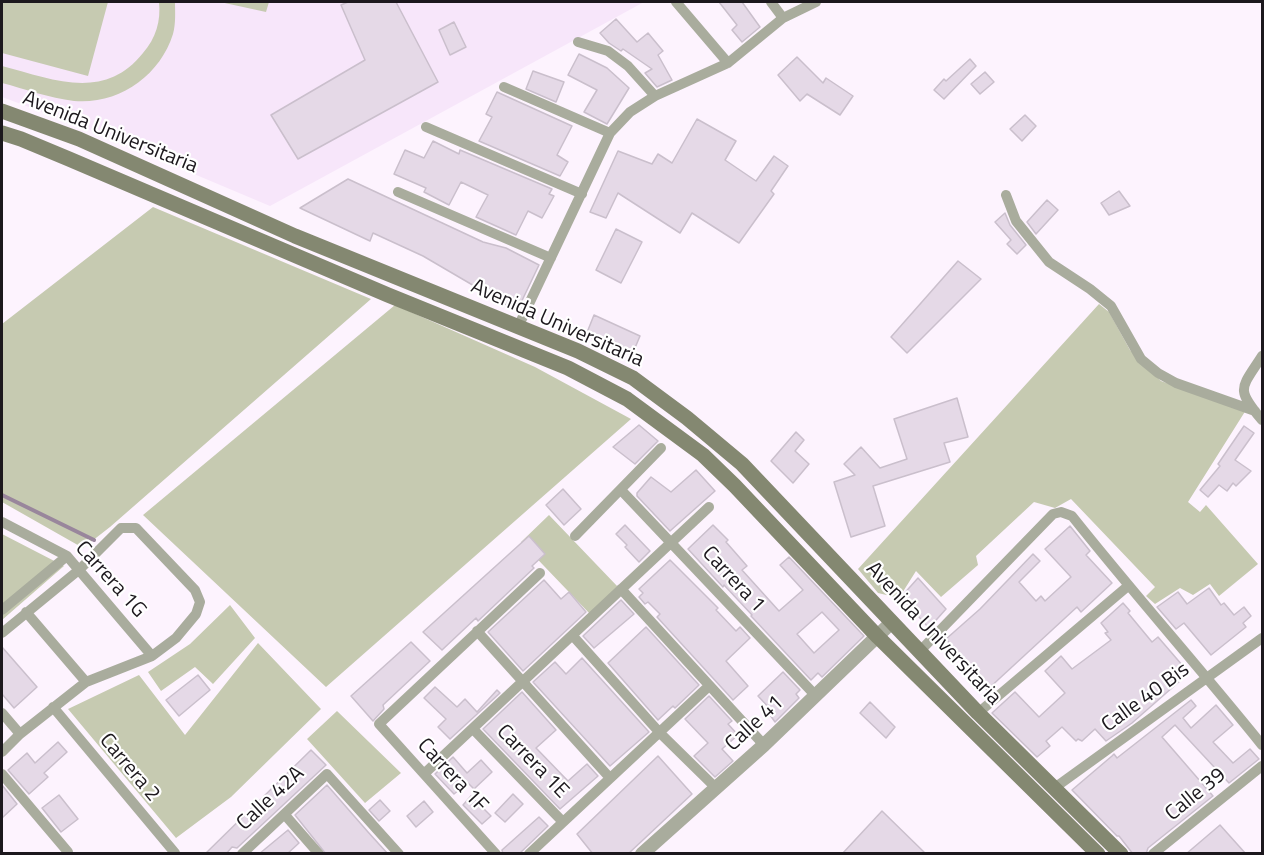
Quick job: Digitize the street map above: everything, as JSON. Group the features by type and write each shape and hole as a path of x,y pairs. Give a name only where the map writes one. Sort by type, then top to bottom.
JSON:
{"main road":[{"name":"Avenida Universitaria","path":"2,111 79,139 296,236 578,351 633,378 687,418 742,464 978,713 1121,854"},
{"name":"Avenida Universitaria","path":"2,133 60,155 388,295 568,368 627,399 703,455 878,637 1098,854"}],"street":[{"path":"676,2 728,63"},
{"path":"771,2 783,18"},
{"path":"518,327 610,134 630,112 655,96 728,63 783,18 816,2"},
{"path":"578,42 608,51 628,66 655,96"},
{"path":"504,87 610,134"},
{"path":"426,127 582,194"},
{"path":"398,192 551,258"},
{"path":"1005,195 1016,221 1049,262 1111,306 1141,359 1158,373 1176,383 1259,415"},
{"path":"1259,415 1242,390 1263,356"},
{"path":"575,536 661,448"},
{"name":"Carrera 1","path":"621,490 816,696"},
{"path":"425,773 709,507"},
{"path":"920,651 1053,514 1061,512 1072,516 1128,586 1208,677 1263,745"},
{"name":"Carrera 1G","path":"2,522 67,556 152,656"},
{"path":"2,633 80,569 121,528 128,526 136,528 195,590 200,602 196,614 176,638 152,656 86,682 20,734 2,752"},
{"path":"2,610 67,556"},
{"path":"540,573 477,631 610,778"},
{"path":"978,713 1128,586"},
{"path":"621,589 765,745"},
{"path":"26,612 86,682"},
{"path":"2,617 14,623"},
{"name":"Calle 41","path":"642,854 765,745 892,622"},
{"name":"Carrera 1F","path":"477,631 379,724 496,854"},
{"path":"573,636 660,733 716,789"},
{"name":"Calle 40 Bis","path":"1053,789 1263,638"},
{"path":"529,854 709,686"},
{"name":"Carrera 2","path":"53,707 175,853"},
{"path":"2,713 20,734"},
{"name":"Carrera 1E","path":"473,729 563,822"},
{"name":"Calle 39","path":"1153,854 1263,766"},
{"path":"2,774 68,852"},
{"name":"Calle 42A","path":"242,854 327,774 399,854"},
{"path":"285,815 319,854"}],"shaded area":[{"path":"2,2 644,2 270,206 80,126 2,97"}],"green space":[{"path":"2,2 108,2 88,76 2,53"},
{"path":"159,2 175,2 174,30 167,49 148,75 121,93 90,101 74,101 46,96 2,83 2,66 58,81 77,83 112,78 128,68 151,41 158,23"},
{"path":"220,2 269,2 266,12"},
{"path":"153,207 371,299 83,548 2,502 2,324"},
{"path":"1099,304 1109,312 1130,350 1161,381 1246,410 1188,502 1200,512 1206,505 1258,564 1219,596 1210,584 1193,595 1180,588 1155,604 1146,596 1155,587 1071,499 1055,508 1034,502 976,556 978,565 941,597 916,571 899,598 878,593 858,569"},
{"path":"395,305 535,367 631,419 326,687 143,515"},
{"path":"549,515 618,587 590,614 521,542"},
{"path":"2,534 64,566 2,620"},
{"path":"230,605 255,638 213,684 195,667 161,691 148,672 190,644"},
{"path":"258,643 321,709 231,797 176,838 68,709 139,675 185,735"},
{"path":"337,711 401,773 365,803 307,739"}],"building":[{"path":"348,2 396,2 438,82 298,159 271,115 365,60 341,5"},
{"path":"719,2 742,2 760,27 742,42 732,30 737,25"},
{"path":"616,19 637,42 648,33 663,51 658,55 672,80 657,87 645,73 652,69 623,49 621,51 609,43 600,33"},
{"path":"454,22 466,47 450,55 439,30"},
{"path":"579,54 607,68 629,88 607,124 584,112 597,90 568,75"},
{"path":"797,57 823,83 826,78 853,96 840,115 807,94 800,101 778,75"},
{"path":"970,59 976,66 944,99 934,90 944,79 946,81"},
{"path":"533,71 564,82 556,102 526,89"},
{"path":"985,72 994,82 980,94 971,84"},
{"path":"497,92 572,126 557,155 568,162 560,176 479,141 492,117 486,114"},
{"path":"1025,115 1036,126 1022,141 1010,129"},
{"path":"697,119 736,141 725,160 756,181 774,156 788,166 771,191 774,194 739,243 692,213 680,233 618,193 606,218 590,212 618,151 652,164 658,154 672,163"},
{"path":"433,141 459,154 460,150 552,189 549,194 554,196 542,218 528,211 516,235 476,217 488,195 461,182 449,205 424,192 426,188 394,174 405,150 424,158"},
{"path":"348,179 483,242 506,248 539,265 517,311 423,256 373,233 370,241 300,208"},
{"path":"1119,191 1130,206 1109,215 1101,203"},
{"path":"1047,200 1058,210 1036,234 1027,222"},
{"path":"1005,213 1010,225 1026,245 1017,254 1007,244 1011,240 995,222"},
{"path":"616,229 642,242 621,283 596,270"},
{"path":"958,261 981,279 907,353 891,337"},
{"path":"594,315 640,336 632,355 586,335"},
{"path":"957,398 968,437 944,443 950,462 873,486 885,526 851,537 834,482 855,475 844,464 861,447 880,468 907,459 894,419"},
{"path":"639,425 658,441 635,464 613,447"},
{"path":"1244,426 1254,433 1235,460 1251,471 1236,486 1233,483 1227,491 1219,485 1208,497 1200,490 1220,466 1218,464"},
{"path":"796,432 804,440 795,451 809,464 793,483 771,461"},
{"path":"696,470 715,491 670,531 637,496 637,493 651,477 671,492"},
{"path":"563,489 581,509 564,525 546,505"},
{"path":"625,525 650,551 639,562 616,534"},
{"path":"713,525 728,540 726,542 747,566 742,570 779,611 803,590 780,565 789,557 864,636 822,677 818,673 811,680 688,549","holes":["822,612 839,630 814,653 797,634"]},
{"path":"1070,526 1090,551 1086,555 1112,583 1081,612 1077,607 987,690 946,639 980,609 1033,554 1040,561 1019,582 1036,601 1041,596 1045,601 1071,577 1045,549"},
{"path":"529,536 545,554 532,566 534,568 478,621 476,618 442,650 423,632"},
{"path":"670,560 718,608 716,610 736,631 740,627 750,638 726,661 748,686 733,700 657,617 660,614 639,597 643,593 639,589"},
{"path":"918,578 946,609 929,628 901,597"},
{"path":"544,580 561,599 569,592 586,612 523,671 488,632"},
{"path":"1209,588 1221,605 1224,603 1234,615 1244,607 1251,616 1243,623 1246,627 1211,655 1184,623 1176,629 1157,607 1178,592 1187,604"},
{"path":"621,600 634,614 594,648 583,636"},
{"path":"1123,603 1130,611 1128,613 1152,642 1158,637 1189,673 1132,723 1106,741 1095,729 1082,741 1078,739 1076,741 1062,727 1046,741 1050,746 1037,757 992,713 1015,692 1039,717 1065,693 1045,671 1061,656 1072,669 1111,640 1101,623"},
{"path":"646,627 699,685 675,708 673,706 658,720 608,663"},
{"path":"411,642 430,661 383,705 384,709 373,721 351,696"},
{"path":"2,647 37,687 14,708 2,694"},
{"path":"582,658 649,732 610,766 533,682 555,662 566,674"},
{"path":"783,672 800,690 796,694 799,698 775,722 770,715 773,712 758,696"},
{"path":"198,675 210,690 179,716 166,700"},
{"path":"435,687 457,707 465,699 477,712 497,690 500,693 450,739 438,727 446,719 424,698"},
{"path":"522,692 556,730 536,748 568,781 587,764 598,776 560,809 483,729"},
{"path":"709,696 732,721 728,724 738,735 722,749 733,761 715,777 694,756 708,743 685,719"},
{"path":"1191,700 1196,706 1183,718 1191,728 1216,705 1233,725 1213,742 1233,763 1250,749 1259,759 1229,783 1175,725 1162,737 1213,796 1148,848 1146,854 1133,854 1119,836 1072,790 1114,754 1117,758"},
{"path":"870,702 895,727 886,738 860,713"},
{"path":"58,742 67,752 44,773 48,777 29,794 8,770 27,753 35,763"},
{"path":"311,750 326,765 237,848 232,847 226,854 205,854"},
{"path":"658,756 692,794 628,854 593,854 577,834"},
{"path":"453,757 467,773 481,760 492,772 474,789 468,783 454,794 435,774"},
{"path":"2,785 17,804 2,818"},
{"path":"327,785 388,854 326,854 295,815"},
{"path":"513,794 523,804 505,822 495,813"},
{"path":"59,795 78,819 61,832 42,808"},
{"path":"471,796 491,816 482,824 463,805"},
{"path":"380,800 390,811 379,821 369,810"},
{"path":"424,801 433,812 416,827 407,816"},
{"path":"882,811 926,854 842,854"},
{"path":"539,817 548,826 519,854 503,854 502,850"},
{"path":"1220,825 1246,854 1186,854"},
{"path":"288,830 299,843 287,854 259,854"}],"waterway":[{"path":"2,495 94,540"}]}
